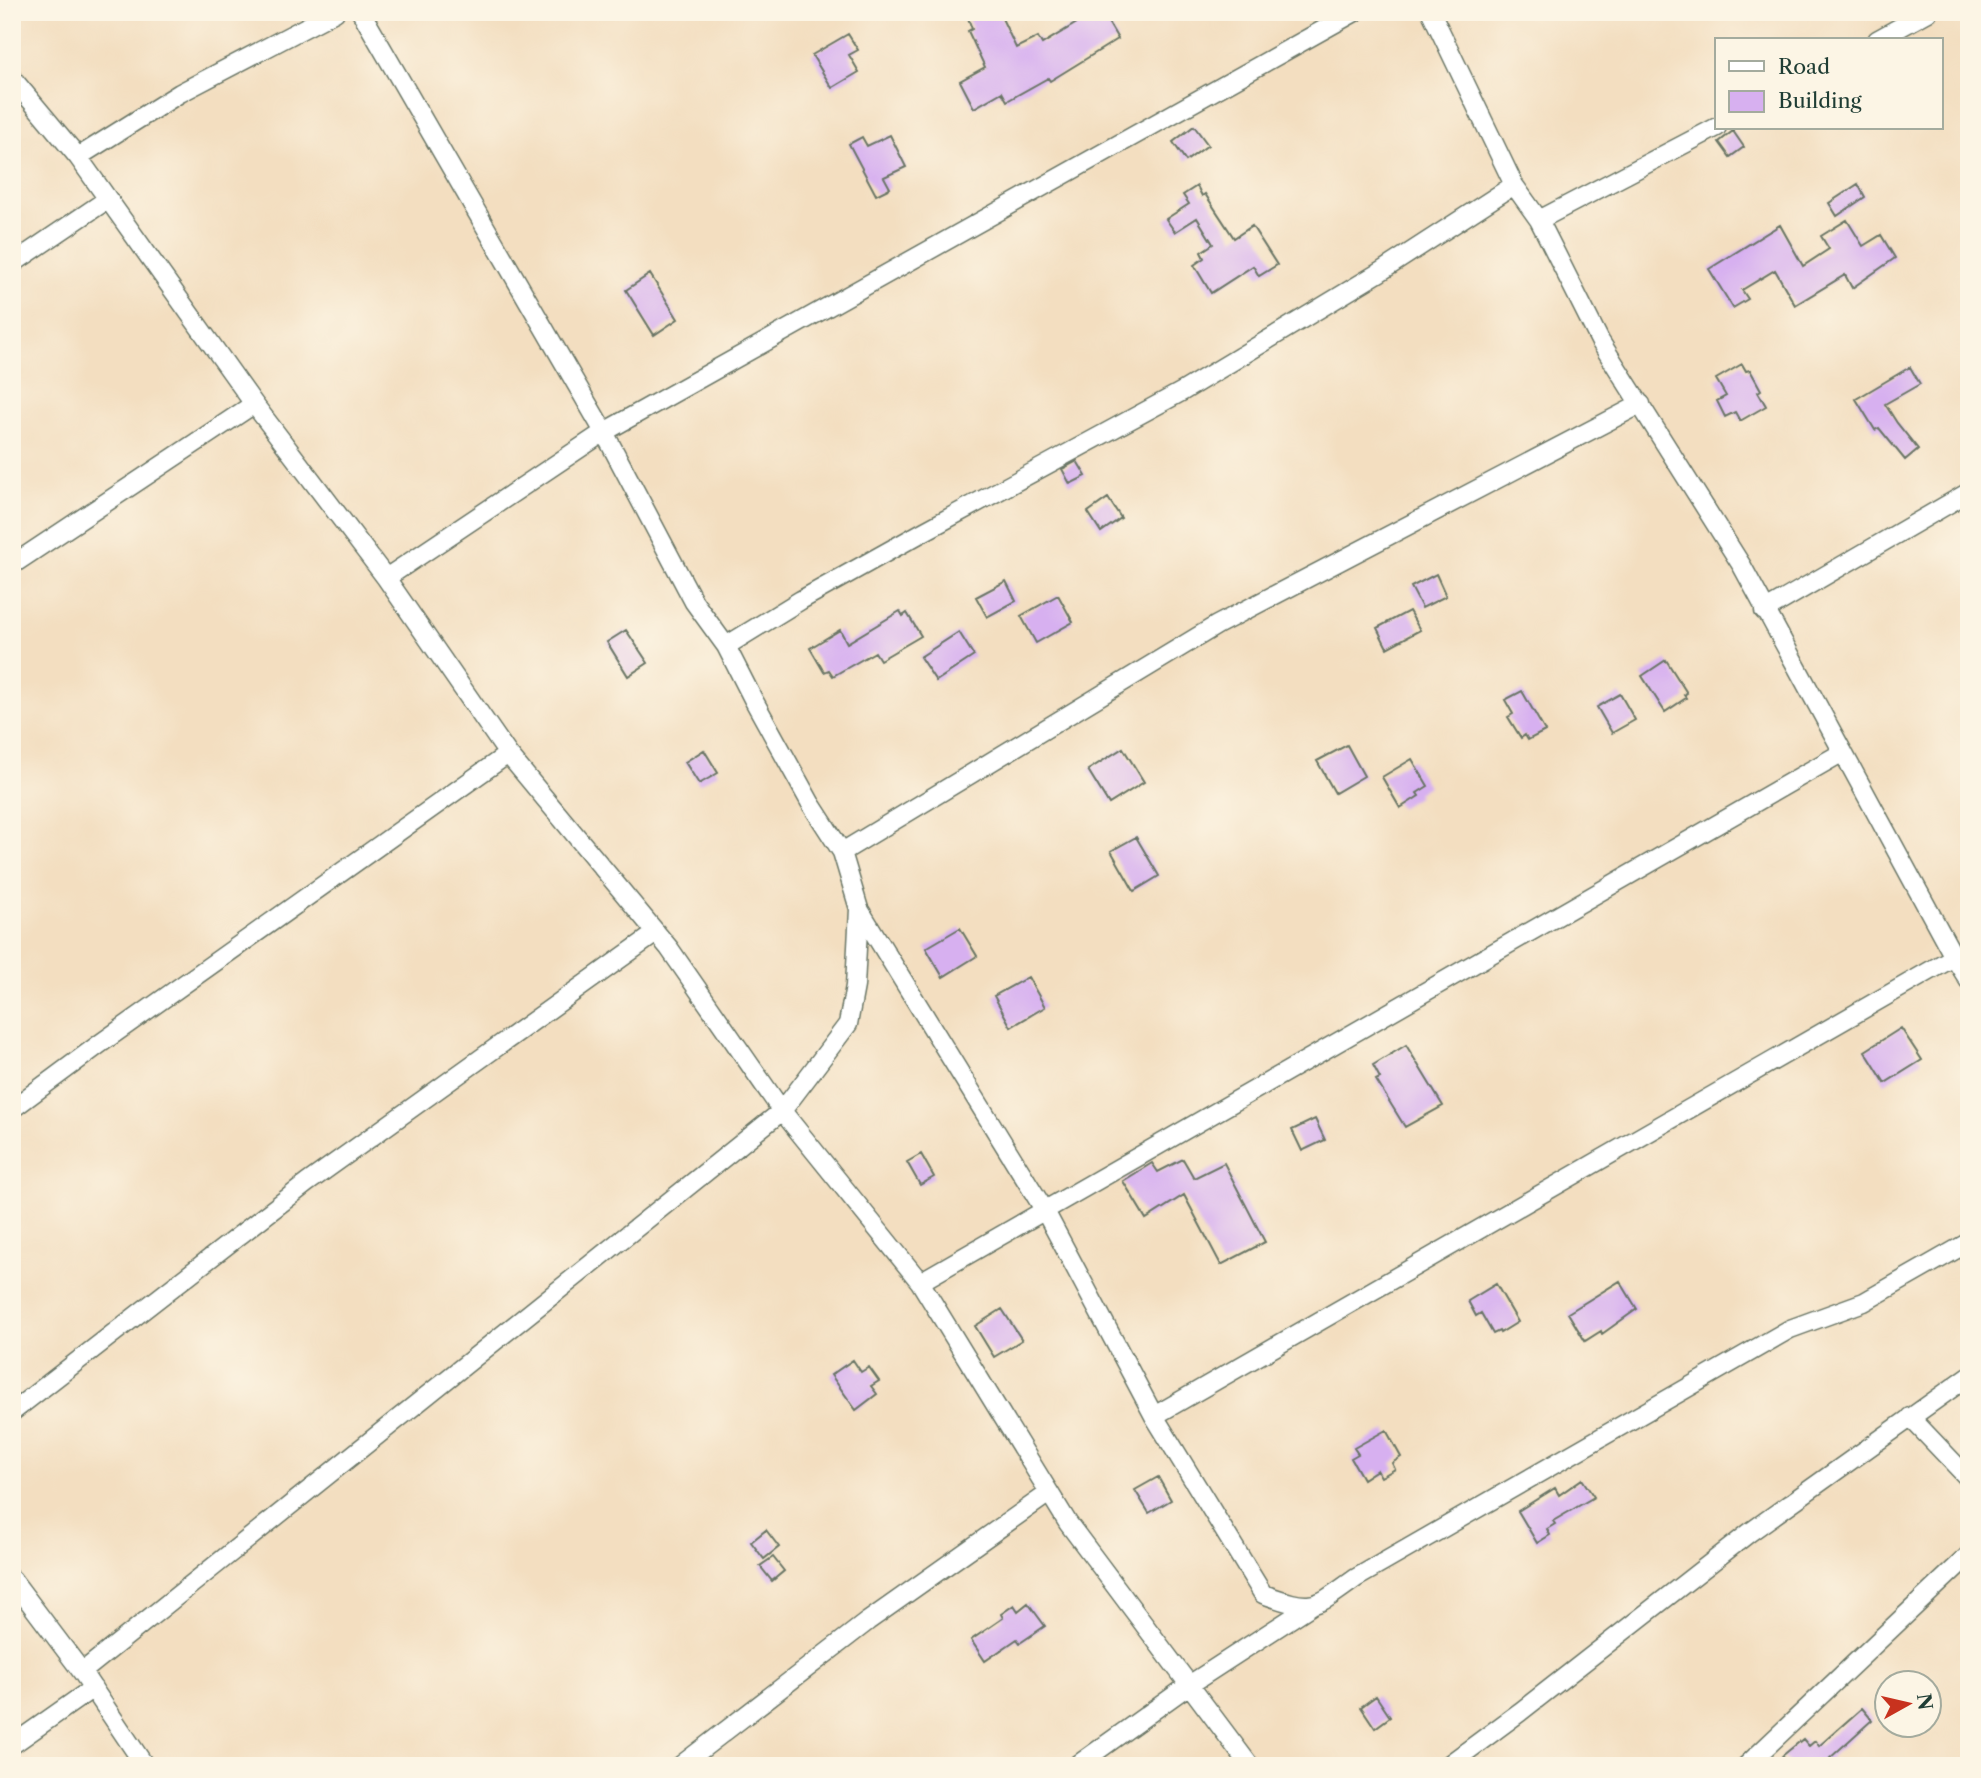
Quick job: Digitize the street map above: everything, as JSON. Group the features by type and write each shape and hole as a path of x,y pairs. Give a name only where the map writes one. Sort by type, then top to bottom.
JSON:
{"street":[{"path":"78,157 180,93 335,12"},
{"path":"360,12 604,432 694,602 726,646 778,746 842,852 859,909 1045,1210 1154,1416 1263,1594 1297,1606 1312,1605"},
{"path":"386,578 604,432 1355,12"},
{"path":"1431,12 1514,186 1539,220 1600,341 1742,566 1764,611 1961,961 1969,981"},
{"path":"1881,38 1928,12"},
{"path":"12,79 78,157 254,404 386,578 508,754 656,933 782,1111 920,1282 1068,1524 1250,1766"},
{"path":"1539,220 1715,128"},
{"path":"726,646 921,533 1183,391 1380,272 1514,186"},
{"path":"12,264 108,199"},
{"path":"12,565 254,404"},
{"path":"842,852 1217,625 1641,404"},
{"path":"1764,611 1969,492"},
{"path":"920,1282 1843,752"},
{"path":"12,1109 508,754"},
{"path":"82,1672 782,1111 848,1024 855,986 859,909"},
{"path":"12,1412 307,1183 656,933"},
{"path":"1154,1416 1961,961"},
{"path":"1076,1766 1189,1685 1368,1571 1790,1329 1864,1302 1969,1242"},
{"path":"1447,1766 1749,1533 1969,1376"},
{"path":"1910,1417 1969,1479"},
{"path":"680,1766 868,1621 1049,1493"},
{"path":"1746,1766 1969,1555"},
{"path":"12,1579 82,1672 145,1766"},
{"path":"12,1745 93,1688"}],"building":[{"path":"979,12 999,12 1016,48 1038,37 1042,44 1095,12 1102,12 1118,39 1050,81 1048,78 1007,101 1002,92 974,108 960,81 985,67 968,31 972,29 968,18"},
{"path":"848,34 858,50 849,55 859,72 832,88 812,55"},
{"path":"1194,126 1208,145 1186,161 1173,142"},
{"path":"1733,131 1744,147 1730,157 1719,142"},
{"path":"890,135 906,167 884,177 890,188 876,195 849,144 862,137 867,146"},
{"path":"1858,184 1865,197 1837,216 1829,203"},
{"path":"1197,186 1234,238 1252,226 1277,265 1259,276 1253,266 1211,293 1194,265 1204,258 1201,252 1213,244 1197,218 1175,232 1166,219 1189,204 1183,195"},
{"path":"1847,220 1863,246 1881,235 1895,258 1852,288 1845,275 1795,305 1775,270 1742,290 1748,299 1733,308 1709,269 1780,225 1803,266 1829,249 1821,236"},
{"path":"650,274 678,319 654,335 626,290"},
{"path":"1742,364 1746,371 1750,370 1766,406 1740,421 1735,412 1725,417 1717,401 1726,396 1716,379"},
{"path":"1910,367 1920,384 1885,404 1918,449 1905,460 1879,428 1875,430 1856,399"},
{"path":"1077,461 1086,476 1070,484 1062,469"},
{"path":"1108,498 1121,518 1101,532 1088,512"},
{"path":"1436,574 1446,596 1422,608 1411,587"},
{"path":"1006,581 1016,601 987,617 976,597"},
{"path":"1058,595 1073,622 1036,643 1021,616"},
{"path":"900,611 903,616 907,613 921,636 880,660 875,652 833,676 829,670 824,672 810,648 840,630 847,643"},
{"path":"1409,611 1420,630 1387,648 1377,628"},
{"path":"626,630 648,663 628,676 607,642"},
{"path":"959,632 974,656 936,681 920,657"},
{"path":"1666,660 1687,693 1684,695 1686,698 1665,712 1642,676"},
{"path":"1522,691 1545,731 1528,740 1525,735 1521,738 1508,717 1513,714 1505,700"},
{"path":"1620,694 1635,720 1612,733 1597,707"},
{"path":"1347,745 1364,776 1335,793 1317,761"},
{"path":"1123,748 1144,782 1109,804 1088,770"},
{"path":"704,750 718,773 699,784 685,762"},
{"path":"1412,759 1428,786 1417,793 1419,796 1400,808 1382,777"},
{"path":"1136,837 1159,876 1134,891 1111,851"},
{"path":"960,928 977,956 943,977 926,948"},
{"path":"1028,977 1045,1007 1011,1027 994,996"},
{"path":"1901,1028 1922,1060 1885,1083 1865,1051"},
{"path":"1406,1045 1443,1106 1405,1127 1376,1080 1380,1078 1373,1065"},
{"path":"1315,1119 1325,1140 1302,1151 1292,1130"},
{"path":"921,1154 934,1177 920,1185 907,1162"},
{"path":"1183,1159 1194,1178 1224,1163 1265,1242 1221,1265 1184,1195 1146,1219 1123,1181 1152,1163 1158,1172"},
{"path":"1620,1281 1637,1309 1602,1334 1601,1331 1585,1341 1568,1313"},
{"path":"1496,1284 1518,1322 1500,1333 1499,1331 1493,1334 1481,1313 1476,1316 1468,1301"},
{"path":"1002,1309 1022,1340 994,1357 975,1326"},
{"path":"853,1360 861,1372 869,1367 879,1381 871,1386 877,1394 856,1410 831,1375"},
{"path":"1386,1430 1401,1457 1392,1463 1395,1469 1381,1477 1377,1470 1363,1479 1351,1458 1358,1454 1354,1448"},
{"path":"1158,1477 1171,1500 1149,1513 1135,1490"},
{"path":"1582,1479 1594,1497 1553,1521 1555,1524 1547,1529 1550,1535 1537,1543 1518,1511 1555,1488 1559,1495"},
{"path":"766,1530 779,1547 764,1559 751,1542"},
{"path":"773,1557 784,1571 772,1581 760,1566"},
{"path":"1028,1603 1045,1626 1020,1643 1017,1639 985,1661 971,1640 1003,1618 1001,1614 1014,1605 1018,1611"},
{"path":"1376,1696 1390,1717 1375,1728 1361,1707"},
{"path":"1862,1708 1872,1720 1830,1758 1837,1766 1791,1766 1782,1756 1803,1739 1809,1746 1815,1741 1819,1746"}]}
